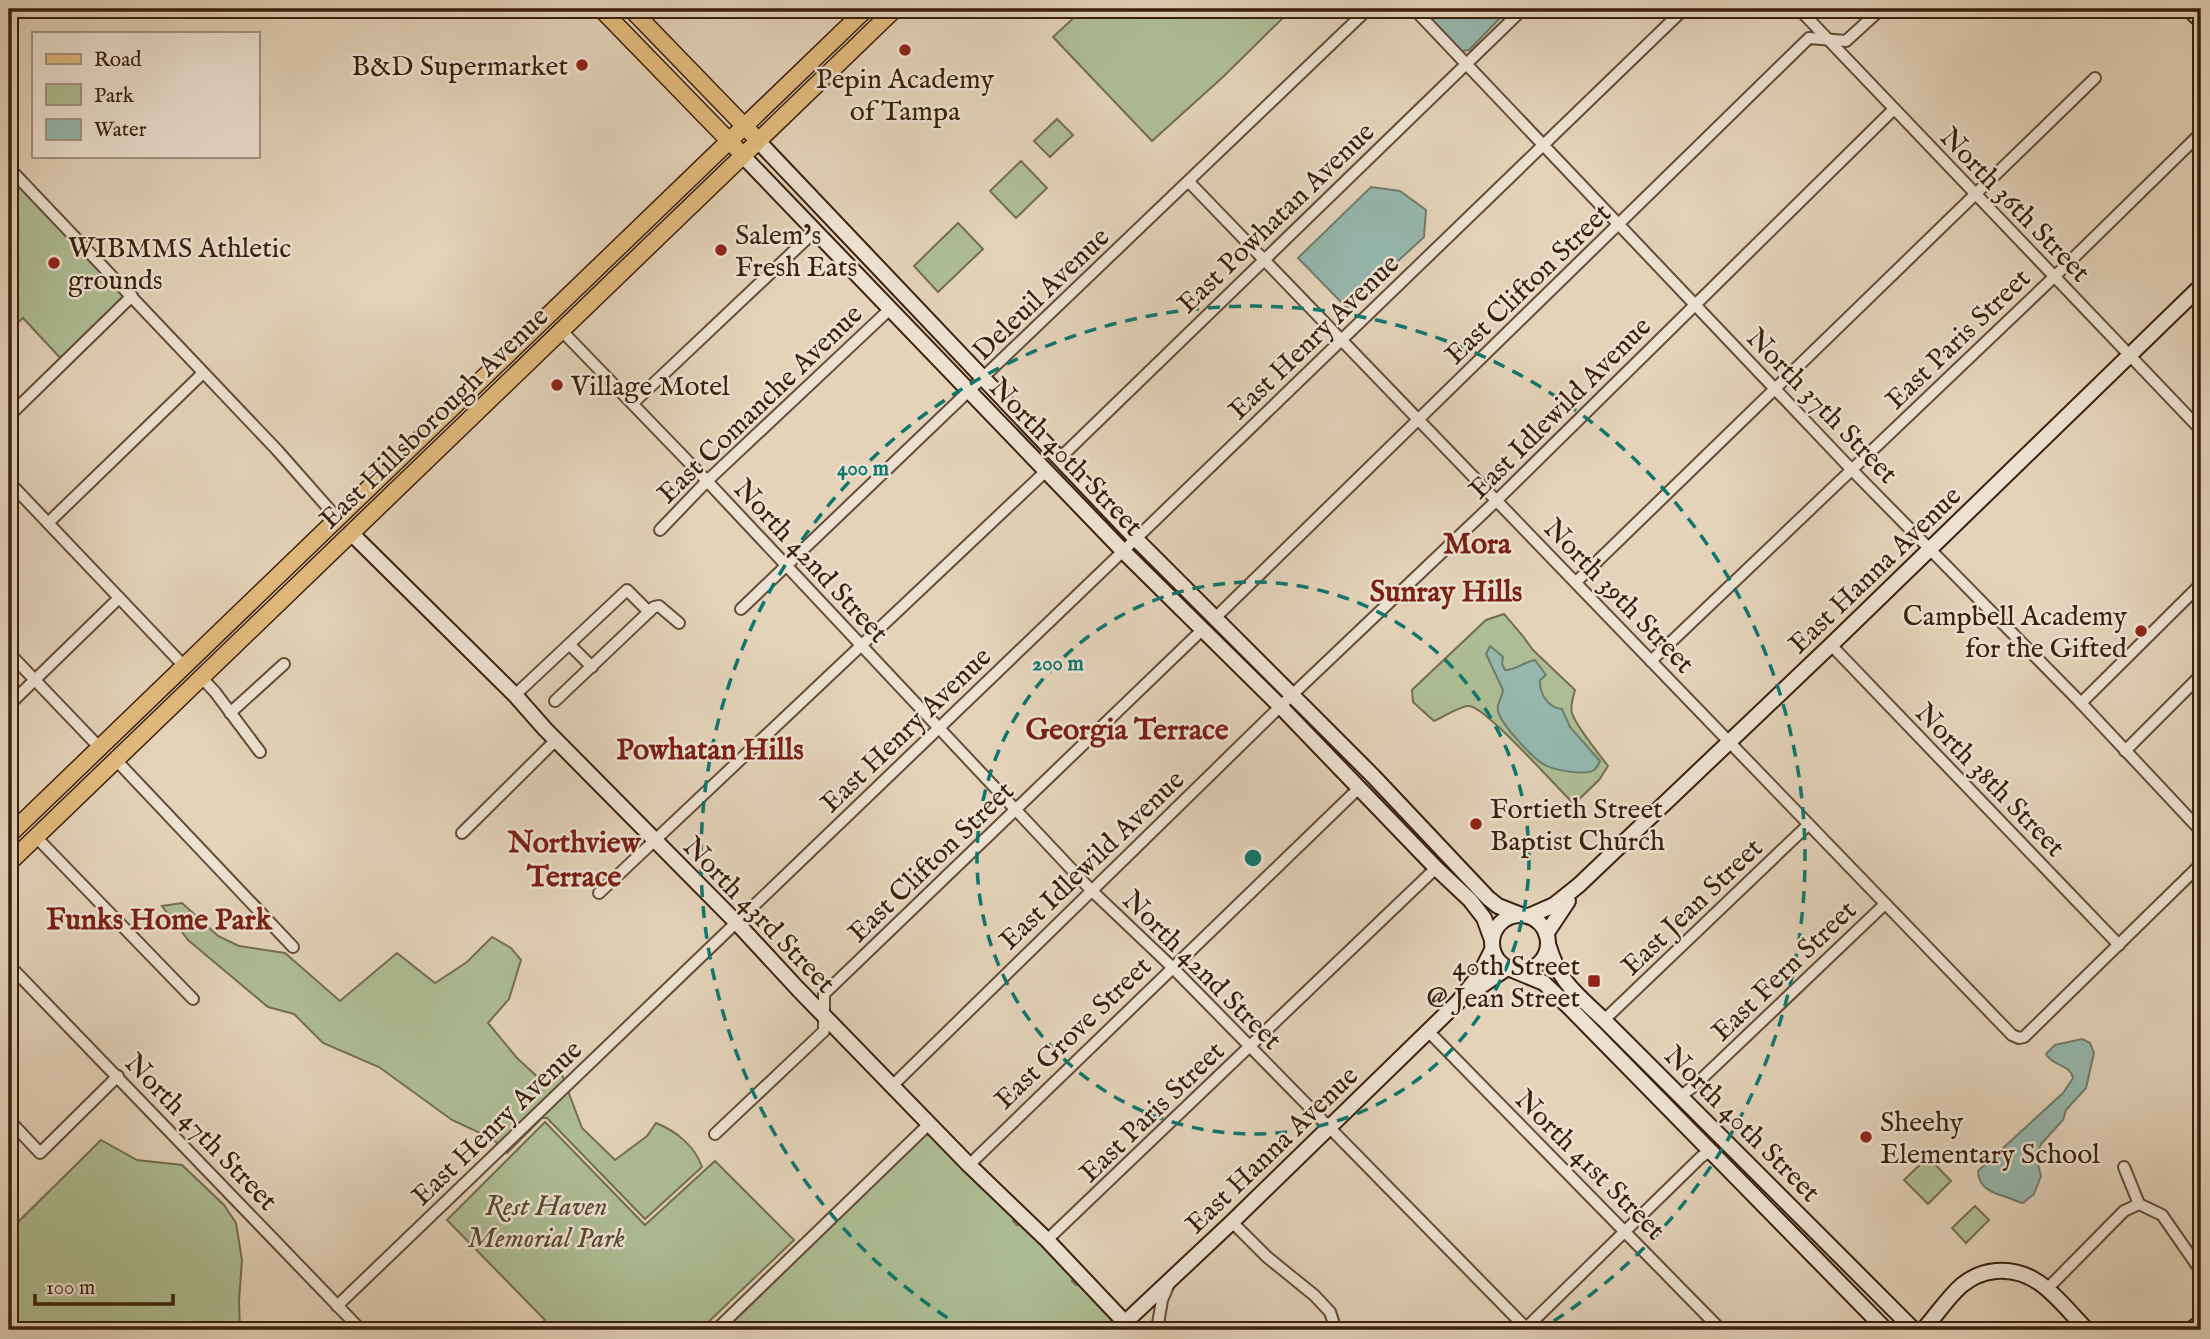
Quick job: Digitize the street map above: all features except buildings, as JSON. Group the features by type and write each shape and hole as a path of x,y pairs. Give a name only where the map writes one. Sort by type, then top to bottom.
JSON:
{"main road":[{"name":"North 40th Street","path":"601,9 1123,551 1478,908 1492,945"},
{"name":"North 40th Street","path":"631,9 1136,539 1380,782 1488,898 1498,906 1525,916"},
{"name":"East Hillsborough Avenue","path":"9,835 866,9"},
{"name":"East Hillsborough Avenue","path":"9,863 895,9"},
{"path":"2189,9 2201,21"},
{"name":"East Hanna Avenue","path":"1525,916 1554,905 1579,885 1831,645 2201,285"},
{"path":"351,533 350,522 360,512 360,496"},
{"path":"329,554 329,542 340,532 337,518"},
{"name":"North 43rd Street","path":"351,533 515,695 969,1165 1047,1240 1124,1328"},
{"name":"East Hanna Avenue","path":"1547,939 1579,885"},
{"path":"1525,916 1536,920 1547,939 1543,959 1531,969 1511,970 1501,964 1492,945 1500,923 1507,918 1525,916"},
{"name":"North 40th Street","path":"1547,939 1561,978 1914,1330"},
{"name":"East Hanna Avenue","path":"1124,1328 1170,1280 1458,1002 1480,974 1492,945"},
{"name":"North 40th Street","path":"1511,970 1544,983 1886,1330"},
{"name":"East Hanna Avenue","path":"1458,1002 1511,970"},
{"path":"1637,1076 1649,1080 1670,1096 1681,1096"},
{"path":"1923,1330 1962,1285 1981,1273 2006,1270 2023,1273 2048,1289 2087,1330"},
{"path":"2191,1330 2201,1322"}],"street":[{"name":"Deleuil Avenue","path":"741,609 1368,9"},
{"name":"North 37th Street","path":"1414,9 1852,470 2081,703 2201,831"},
{"name":"East Powhatan Avenue","path":"1060,458 1523,9"},
{"name":"East Henry Avenue","path":"337,1306 1684,9"},
{"name":"North 36th Street","path":"1799,9 2201,430"},
{"name":"East Clifton Street","path":"1215,618 1809,38 1846,41 1881,9"},
{"path":"1576,582 2095,78"},
{"name":"East Idlewild Avenue","path":"892,1086 1280,706 1497,500 1894,108"},
{"name":"East Paris Street","path":"1651,661 2201,133"},
{"path":"11,170 132,296 337,518"},
{"name":"North 39th Street","path":"1189,182 2012,1035 2024,1037 2119,945"},
{"path":"633,402 815,230"},
{"path":"9,416 132,296"},
{"name":"East Comanche Avenue","path":"660,530 707,481 890,309"},
{"name":"North 42nd Street","path":"561,330 633,402 1091,890 1172,967 1527,1329"},
{"path":"48,523 203,373"},
{"path":"599,892 1046,471"},
{"path":"9,482 184,666"},
{"path":"2081,703 2201,584"},
{"path":"515,695 627,590 649,612"},
{"path":"9,705 119,598"},
{"path":"555,701 654,607 659,606 679,623"},
{"name":"East Clifton Street","path":"715,1134 824,1031 824,994 1202,630"},
{"path":"570,645 592,667"},
{"name":"North 38th Street","path":"1831,645 2119,945"},
{"path":"9,653 100,748"},
{"path":"230,713 285,664"},
{"path":"2125,751 2201,675"},
{"path":"201,677 260,752"},
{"path":"462,834 556,740"},
{"path":"116,760 293,947"},
{"name":"East Grove Street","path":"969,1165 1360,787"},
{"name":"East Jean Street","path":"1604,1020 1808,825"},
{"path":"36,837 193,999"},
{"path":"2119,945 2201,864"},
{"name":"East Paris Street","path":"1047,1240 1436,868"},
{"name":"East Fern Street","path":"1681,1096 1885,904"},
{"name":"North 47th Street","path":"9,965 361,1330"},
{"name":"North 41st Street","path":"1428,1031 1721,1330"},
{"path":"9,1120 40,1153 118,1076"},
{"path":"716,1330 930,1123"},
{"path":"1527,1329 1710,1151"},
{"path":"2124,1167 2139,1204 2162,1215 2201,1270"},
{"path":"2048,1289 2124,1211 2139,1204"},
{"path":"1232,1222 1267,1256 1314,1295 1330,1312 1336,1330"},
{"path":"1157,1330 1162,1300 1170,1280"}],"green space":[{"path":"1083,9 1292,9 1152,141 1053,37"},
{"path":"1057,119 1073,135 1050,157 1034,141"},
{"path":"1021,161 1047,188 1016,218 990,191"},
{"name":"WIBMMS Athletic grounds","path":"9,168 132,296 64,362 23,318 9,330"},
{"path":"958,223 983,249 938,292 914,266"},
{"path":"1504,614 1533,650 1575,690 1571,707 1574,718 1608,766 1599,780 1574,804 1505,733 1477,710 1466,706 1434,721 1413,702 1412,690 1486,620"},
{"path":"182,903 218,936 239,946 285,953 340,1001 397,953 435,983 467,962 492,937 511,948 521,960 509,999 488,1023 517,1058 541,1080 561,1072 564,1080 498,1144 493,1139 452,1120 379,1067 323,1043 294,1014 268,1007 188,940 162,906"},
{"path":"568,1091 582,1128 615,1160 647,1136 656,1123 684,1140 695,1152 702,1167 645,1219 547,1118 542,1118 506,1152"},
{"name":"Rest Haven Memorial Park","path":"545,1122 645,1225 715,1161 794,1240 700,1330 536,1330 545,1320 447,1220"},
{"path":"929,1134 1015,1215 1013,1221 1017,1225 1023,1224 1073,1276 1072,1281 1076,1285 1081,1284 1112,1318 1108,1330 725,1330 924,1136"},
{"path":"101,1140 137,1160 182,1165 224,1205 236,1223 242,1260 240,1330 9,1330 9,1231"},
{"path":"1928,1157 1951,1181 1928,1204 1904,1180"},
{"path":"1975,1206 1989,1220 1966,1243 1952,1228"}],"water":[{"path":"1421,9 1509,9 1469,50 1461,51"},
{"path":"1371,187 1400,191 1426,210 1424,237 1347,308 1298,258"},
{"path":"1490,646 1503,657 1505,670 1535,660 1546,675 1540,680 1543,695 1553,706 1562,709 1570,727 1600,761 1595,769 1590,772 1577,772 1549,767 1518,741 1498,711 1503,690 1486,654"},
{"path":"2082,1039 2090,1043 2094,1053 2086,1088 2066,1110 2063,1120 2041,1144 2036,1157 2041,1176 2034,1194 2023,1203 1987,1189 1981,1182 1978,1171 2063,1093 2073,1078 2068,1070 2052,1061 2046,1054 2055,1045"}],"place":[{"name":"Pepin Academy of Tampa","path":"905,50"},
{"name":"B&D Supermarket","path":"582,65"},
{"name":"Salem’s Fresh Eats","path":"721,250"},
{"name":"WIBMMS Athletic grounds","path":"54,263"},
{"name":"Village Motel","path":"557,385"},
{"name":"Campbell Academy for the Gifted","path":"2141,631"},
{"name":"Fortieth Street Baptist Church","path":"1476,824"},
{"name":"40th Street @ Jean Street","path":"1594,981"},
{"name":"Sheehy Elementary School","path":"1866,1137"}],"district":[{"name":"Mora","path":"1477,543"},
{"name":"Sunray Hills","path":"1446,591"},
{"name":"Georgia Terrace","path":"1127,729"},
{"name":"Powhatan Hills","path":"710,749"},
{"name":"Northview Terrace","path":"574,859"},
{"name":"Funks Home Park","path":"159,919"}]}
